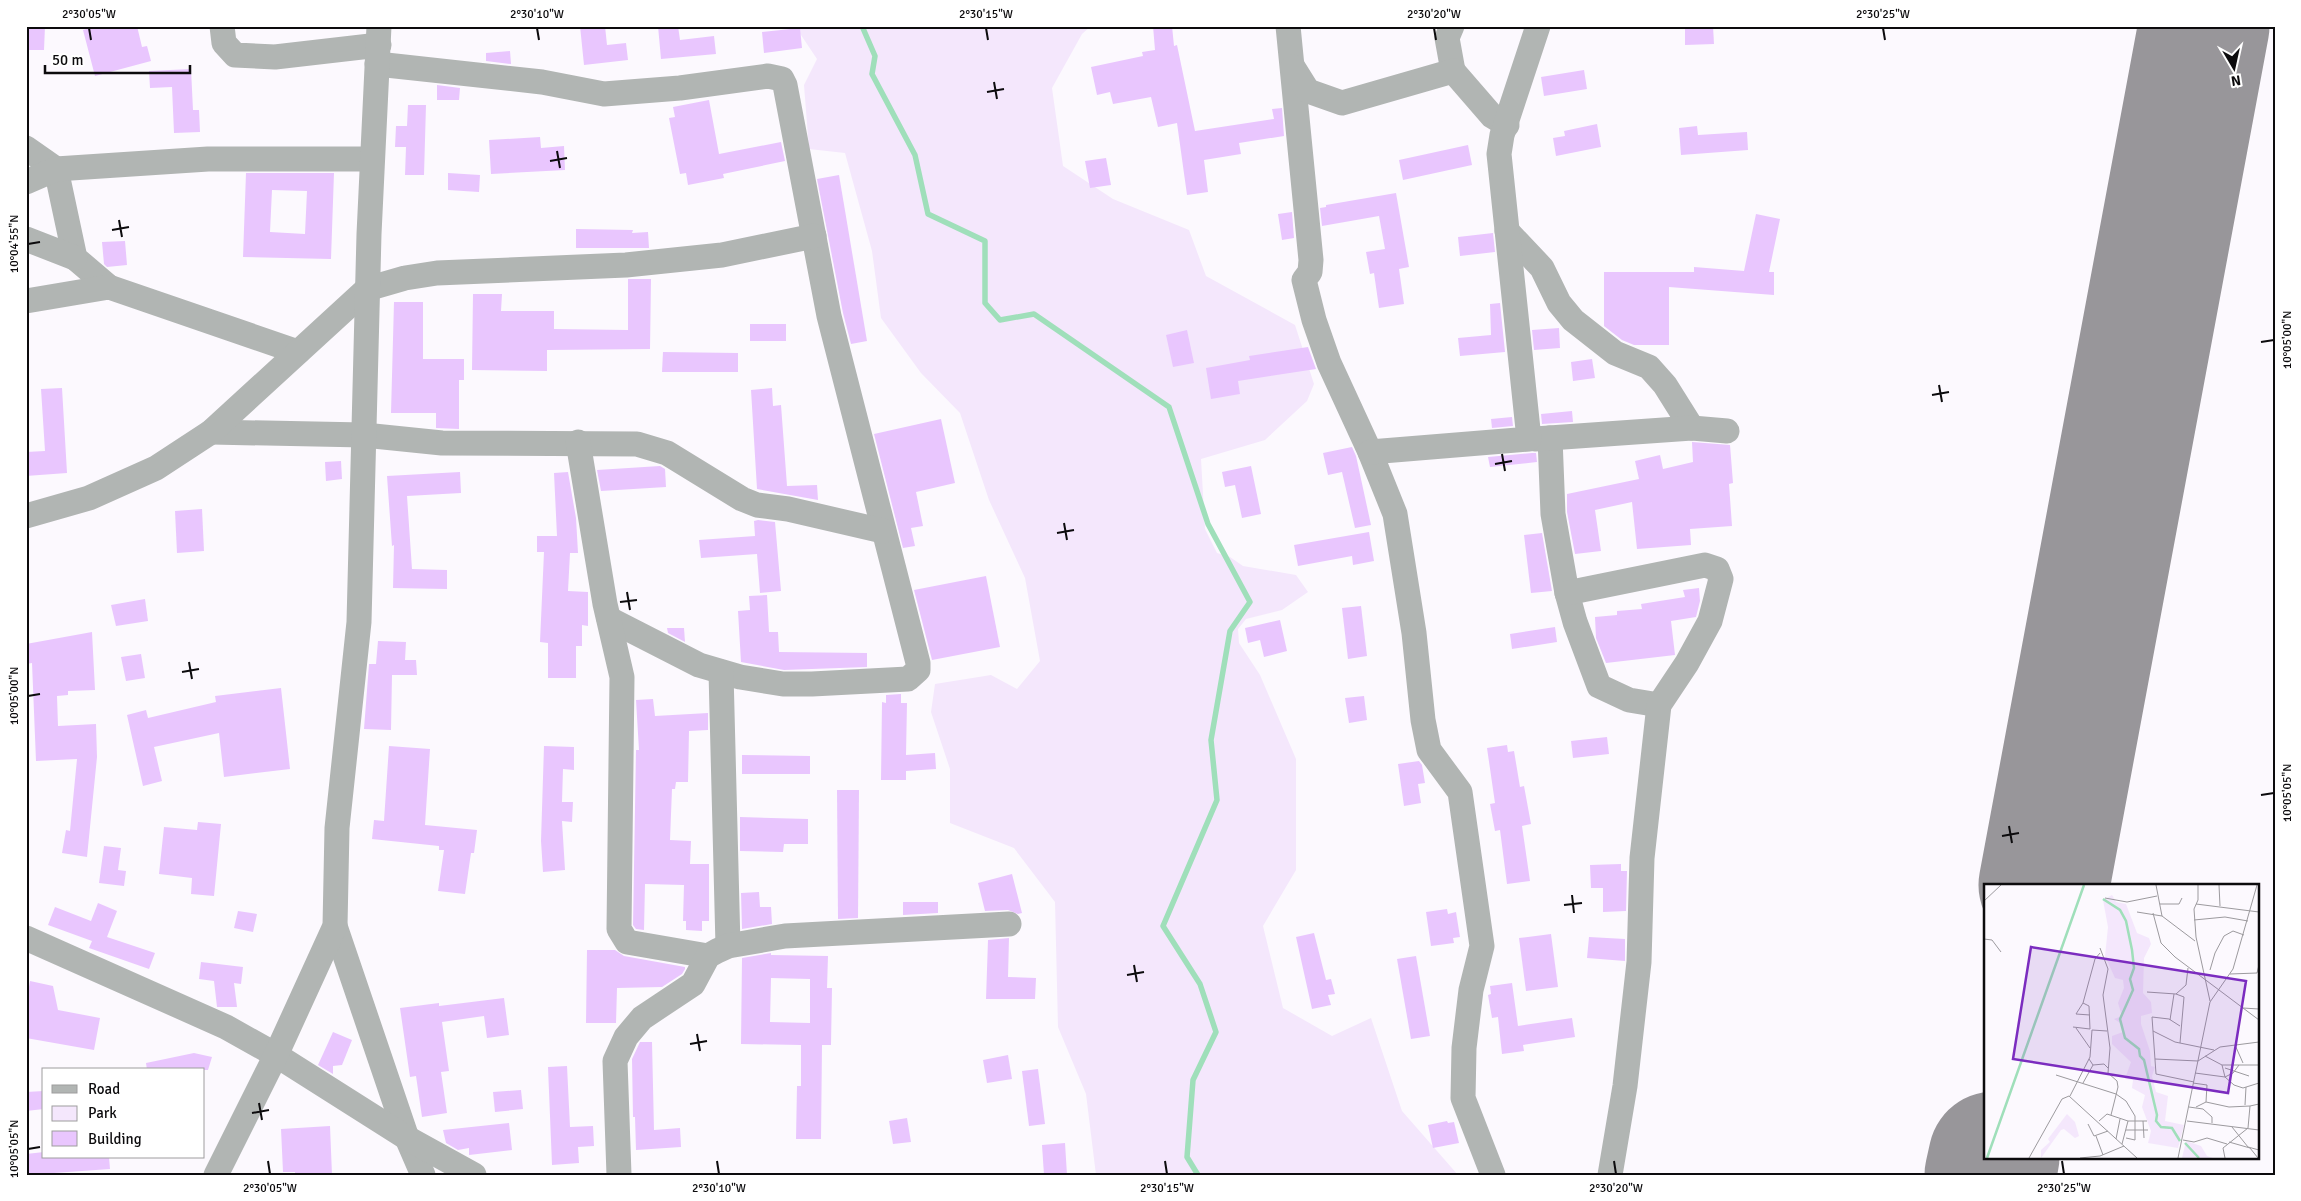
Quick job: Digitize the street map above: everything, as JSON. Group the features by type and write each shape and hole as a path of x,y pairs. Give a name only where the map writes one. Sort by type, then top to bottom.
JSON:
{"street":[{"path":"222,26 224,43 235,56 275,57 378,45 604,94 680,88 768,76 782,79 785,85 829,316 918,663 918,670 914,676 908,679 812,684 783,684 740,677 698,665 608,619"},
{"path":"1288,26 1312,260 1310,272 1304,280 1314,320 1329,363 1370,452 1395,514 1414,632 1423,720 1430,750 1460,792 1482,946 1471,990 1464,1048 1463,1098 1493,1175"},
{"path":"1452,26 1448,38 1453,71 1492,116 1507,124"},
{"path":"1538,26 1502,135 1499,154 1507,231 1567,593 1574,622 1599,686 1629,700 1659,705"},
{"path":"378,45 367,289 359,622 336,828 335,926 407,1138 423,1175"},
{"path":"1292,65 1308,91 1342,103 1453,71"},
{"path":"26,148 56,169 75,258"},
{"path":"26,182 56,169 208,159 372,159"},
{"path":"1507,231 1542,268 1559,303 1573,320 1615,353 1649,367 1665,385 1692,428"},
{"path":"26,516 90,498 156,468 212,432 367,289 405,278 436,273 626,265 722,255 814,236"},
{"path":"26,239 75,258 109,287 298,352"},
{"path":"26,301 109,287"},
{"path":"1370,452 1692,428 1727,431"},
{"path":"212,432 364,435 442,443 578,442 637,444 666,453 742,499 757,505 788,509 883,532"},
{"path":"578,442 608,619 622,677 618,929 627,942 718,951 785,936 1009,924"},
{"path":"1567,593 1705,565 1716,569 1721,579 1710,621 1659,705 1642,858 1639,962 1625,1086 1610,1175"},
{"path":"619,1175 615,1061 626,1037 642,1018 692,984 718,951 721,672"},
{"path":"216,1175 276,1055 335,926"},
{"path":"26,938 226,1027 276,1055 407,1138 474,1175"}],"green space":[{"path":"795,26 1091,26 1082,34 1052,88 1063,166 1113,199 1189,230 1206,276 1295,325 1314,384 1307,401 1265,440 1201,459 1205,529 1217,553 1230,557 1243,566 1296,575 1308,592 1282,610 1246,619 1238,629 1239,643 1260,675 1296,759 1296,870 1263,926 1283,1008 1332,1036 1371,1018 1402,1111 1458,1175 1096,1175 1086,1094 1058,1027 1055,902 1014,848 950,823 950,769 931,712 935,684 991,675 1017,689 1040,661 1025,578 989,500 960,413 921,373 881,318 872,251 845,153 809,149 804,85 817,59"}],"building":[{"path":"26,26 45,26 44,50 26,50"},
{"path":"97,26 137,26 142,47 147,46 151,61 95,76 83,30"},
{"path":"580,26 605,26 607,45 626,43 628,60 584,65"},
{"path":"658,26 678,26 680,40 714,36 716,54 661,59"},
{"path":"1153,26 1172,26 1174,46 1177,45 1195,131 1274,119 1272,109 1282,108 1284,136 1239,143 1241,154 1204,160 1208,192 1187,195 1177,123 1158,127 1151,97 1113,104 1110,92 1097,95 1091,67 1143,56 1142,52 1155,50"},
{"path":"1685,26 1713,26 1714,44 1685,45"},
{"path":"800,28 802,48 764,53 762,32"},
{"path":"510,51 511,64 486,61 486,53"},
{"path":"191,69 193,110 199,110 200,132 174,133 172,87 150,88 149,71"},
{"path":"1584,70 1587,89 1544,96 1541,77"},
{"path":"437,85 460,88 459,100 437,100"},
{"path":"709,100 719,154 781,142 785,161 723,174 724,178 688,185 686,173 680,174 669,118 675,117 673,107"},
{"path":"408,105 426,105 424,175 405,175 406,147 395,147 396,126 407,126"},
{"path":"1597,124 1601,147 1556,156 1553,138 1565,136 1564,131"},
{"path":"1697,126 1698,135 1747,132 1748,150 1681,155 1679,128"},
{"path":"540,137 541,148 564,146 565,170 491,174 489,140"},
{"path":"1468,145 1472,165 1403,180 1399,160"},
{"path":"1106,158 1111,185 1090,188 1085,161"},
{"path":"246,173 334,173 331,259 243,257","holes":["272,190 307,191 305,234 270,232"]},
{"path":"448,173 480,175 479,192 448,190"},
{"path":"839,175 867,341 851,344 843,313 817,179"},
{"path":"1396,193 1409,267 1399,269 1404,304 1379,308 1374,273 1370,274 1366,252 1385,249 1379,216 1322,226 1320,208 1326,207 1326,205"},
{"path":"1292,212 1294,238 1282,240 1278,214"},
{"path":"1756,214 1780,219 1769,272 1774,272 1774,295 1669,287 1669,345 1634,345 1622,340 1604,326 1604,272 1694,272 1694,267 1744,271"},
{"path":"576,229 633,230 632,233 648,232 649,248 576,248"},
{"path":"1493,233 1495,252 1460,256 1458,237"},
{"path":"125,241 127,265 107,267 104,264 102,242"},
{"path":"628,279 651,279 650,349 547,350 547,371 472,370 473,294 502,294 501,311 554,311 554,329 628,330"},
{"path":"394,302 423,302 423,359 464,359 464,380 459,380 459,429 436,428 436,413 391,413"},
{"path":"1500,303 1505,352 1460,356 1458,338 1491,335 1490,304"},
{"path":"750,324 786,324 786,341 750,341"},
{"path":"1559,328 1560,348 1534,350 1532,330"},
{"path":"1187,330 1194,363 1173,367 1166,335"},
{"path":"1308,347 1316,369 1238,381 1240,394 1211,399 1206,368 1250,360 1249,356"},
{"path":"663,352 738,353 738,372 662,372"},
{"path":"1592,359 1595,378 1573,381 1571,362"},
{"path":"62,388 67,473 26,476 26,452 45,451 41,389"},
{"path":"772,388 773,406 781,405 787,486 817,485 818,500 757,489 751,390"},
{"path":"1572,411 1573,422 1542,424 1541,414"},
{"path":"1512,417 1513,426 1492,428 1491,419"},
{"path":"941,419 955,483 916,492 923,526 911,528 915,546 903,548 874,434"},
{"path":"1692,442 1730,445 1733,483 1729,484 1732,526 1690,529 1691,545 1637,549 1632,502 1595,510 1601,551 1575,554 1567,512 1567,494 1639,479 1635,461 1660,455 1663,469 1693,462"},
{"path":"1352,447 1356,456 1371,525 1355,528 1342,472 1328,475 1323,453"},
{"path":"1536,453 1537,462 1490,467 1488,457"},
{"path":"341,461 342,479 326,481 325,462"},
{"path":"660,466 665,469 666,487 601,491 597,470"},
{"path":"1251,466 1261,514 1242,518 1235,485 1225,487 1222,472"},
{"path":"460,472 461,493 407,496 412,569 447,570 447,589 393,588 394,545 392,546 387,476"},
{"path":"568,472 576,518 578,553 570,553 568,591 588,592 588,626 582,625 582,646 576,646 576,678 548,678 548,643 540,642 544,552 537,552 537,536 557,536 554,473"},
{"path":"202,509 204,551 177,553 175,511"},
{"path":"754,521 775,522 781,591 760,593 757,554 701,558 699,540 755,536"},
{"path":"1369,532 1374,561 1353,565 1352,556 1298,566 1294,545"},
{"path":"1542,533 1552,591 1531,593 1524,535"},
{"path":"986,576 1000,647 932,660 914,590"},
{"path":"1699,588 1700,601 1696,617 1671,621 1675,655 1606,663 1596,638 1595,617 1617,615 1617,611 1642,609 1641,604 1685,597 1683,590"},
{"path":"767,595 769,632 778,632 779,652 867,653 867,667 784,670 741,662 738,611 750,610 749,596"},
{"path":"145,599 148,621 116,626 111,605"},
{"path":"1361,606 1367,656 1348,659 1342,608"},
{"path":"1280,620 1287,651 1264,657 1260,640 1248,643 1245,628"},
{"path":"1555,627 1557,642 1512,649 1510,634"},
{"path":"667,628 684,628 685,642 668,633"},
{"path":"92,632 95,690 68,691 68,695 57,696 58,726 96,724 97,757 87,857 62,853 66,830 70,831 77,759 36,761 32,663 26,664 26,644"},
{"path":"378,641 406,642 405,660 416,660 417,675 392,675 391,730 364,729 369,664 376,664"},
{"path":"141,654 145,678 126,681 121,657"},
{"path":"281,688 290,769 224,777 219,733 154,747 162,781 143,786 127,715 146,710 148,718 216,702 215,696"},
{"path":"901,694 901,703 907,703 906,755 935,753 936,769 906,771 906,780 881,780 882,702 886,703 886,695"},
{"path":"1364,696 1367,720 1349,723 1345,698"},
{"path":"653,699 655,716 708,713 708,730 689,731 688,782 676,782 675,789 672,789 670,840 691,841 690,864 709,864 709,921 702,921 702,931 686,930 686,921 683,921 684,885 645,884 644,930 636,929 633,925 636,750 639,750 636,700"},
{"path":"1607,737 1609,754 1573,758 1571,741"},
{"path":"1507,745 1508,752 1514,751 1520,787 1524,786 1531,824 1522,826 1530,881 1507,884 1500,830 1495,831 1490,804 1495,803 1487,748"},
{"path":"389,746 430,749 425,825 477,830 474,853 471,853 465,894 438,891 444,850 439,850 439,846 372,839 374,820 384,821"},
{"path":"544,746 574,747 574,770 563,769 562,802 573,802 572,822 562,821 565,870 543,872 541,841"},
{"path":"742,755 810,756 810,774 742,774"},
{"path":"1419,761 1422,765 1425,783 1418,784 1421,803 1404,806 1398,764"},
{"path":"837,790 859,790 858,918 838,919"},
{"path":"740,817 808,819 808,844 784,844 783,852 740,851"},
{"path":"198,822 221,824 214,896 191,894 192,878 159,874 164,827 197,830"},
{"path":"104,846 121,848 118,870 126,871 124,886 99,883"},
{"path":"1621,864 1621,871 1627,871 1626,911 1603,912 1603,888 1591,888 1590,865"},
{"path":"1012,874 1022,913 1018,914 1008,910 985,911 978,883"},
{"path":"759,892 760,907 771,907 772,924 742,929 741,893"},
{"path":"903,902 938,902 938,913 903,915"},
{"path":"98,903 117,911 107,937 155,953 149,969 89,948 92,941 48,925 55,907 91,921"},
{"path":"1447,909 1448,914 1456,912 1460,937 1453,938 1454,943 1431,946 1426,912"},
{"path":"238,911 257,914 253,932 234,928"},
{"path":"1314,933 1326,980 1331,979 1335,994 1328,995 1331,1005 1312,1009 1296,937"},
{"path":"1551,934 1558,987 1526,991 1519,938"},
{"path":"1589,937 1625,939 1625,961 1587,958"},
{"path":"1009,938 1008,977 1036,978 1035,999 986,999 988,940"},
{"path":"587,950 615,950 624,956 685,967 685,969 682,974 662,987 617,988 616,1023 586,1023"},
{"path":"771,953 771,955 828,956 827,988 832,988 831,1045 822,1045 821,1139 796,1139 797,1086 801,1086 801,1045 741,1044 742,958","holes":["771,978 810,979 810,1023 770,1022"]},
{"path":"1416,956 1430,1036 1411,1039 1397,959"},
{"path":"201,962 243,967 241,984 234,983 237,1007 217,1007 214,981 199,979"},
{"path":"30,981 53,986 58,1010 100,1018 94,1050 26,1038 26,1005"},
{"path":"1512,983 1518,1026 1572,1018 1575,1037 1523,1045 1524,1051 1502,1054 1498,1017 1492,1018 1488,995 1491,994 1490,986"},
{"path":"504,998 509,1035 487,1038 484,1016 442,1022 449,1071 441,1072 447,1113 422,1117 416,1076 410,1077 400,1008 439,1003 439,1006"},
{"path":"333,1032 352,1040 342,1065 333,1066 333,1074 318,1065"},
{"path":"640,1042 652,1042 654,1130 680,1128 681,1147 636,1150 635,1117 633,1117 632,1059"},
{"path":"194,1053 212,1057 208,1070 205,1070 205,1068 147,1068 146,1063"},
{"path":"1008,1055 1012,1079 987,1083 983,1060"},
{"path":"567,1066 570,1127 593,1126 594,1146 578,1147 579,1163 552,1165 548,1067"},
{"path":"1038,1069 1045,1124 1029,1126 1022,1071"},
{"path":"521,1090 523,1109 495,1112 493,1092"},
{"path":"42,1091 42,1109 26,1111 26,1092"},
{"path":"907,1118 911,1142 893,1144 889,1121"},
{"path":"1447,1121 1448,1123 1454,1122 1459,1143 1433,1148 1428,1125"},
{"path":"509,1123 512,1150 469,1155 469,1148 458,1150 446,1143 443,1130"},
{"path":"330,1126 332,1175 295,1175 295,1172 283,1172 281,1129"},
{"path":"1065,1143 1067,1175 1044,1175 1042,1145"},
{"path":"42,1152 42,1158 109,1158 110,1169 26,1175 26,1154"}],"waterway":[{"path":"862,26 875,56 872,74 915,155 928,214 985,241 985,303 1000,320 1034,314 1169,407 1208,524 1250,602 1230,631 1211,740 1217,800 1163,926 1200,984 1216,1032 1193,1080 1187,1157 1198,1175"}],"runway":[{"path":"2044,884 2204,26"},
{"path":"1990,1175 1994,1158"}]}
